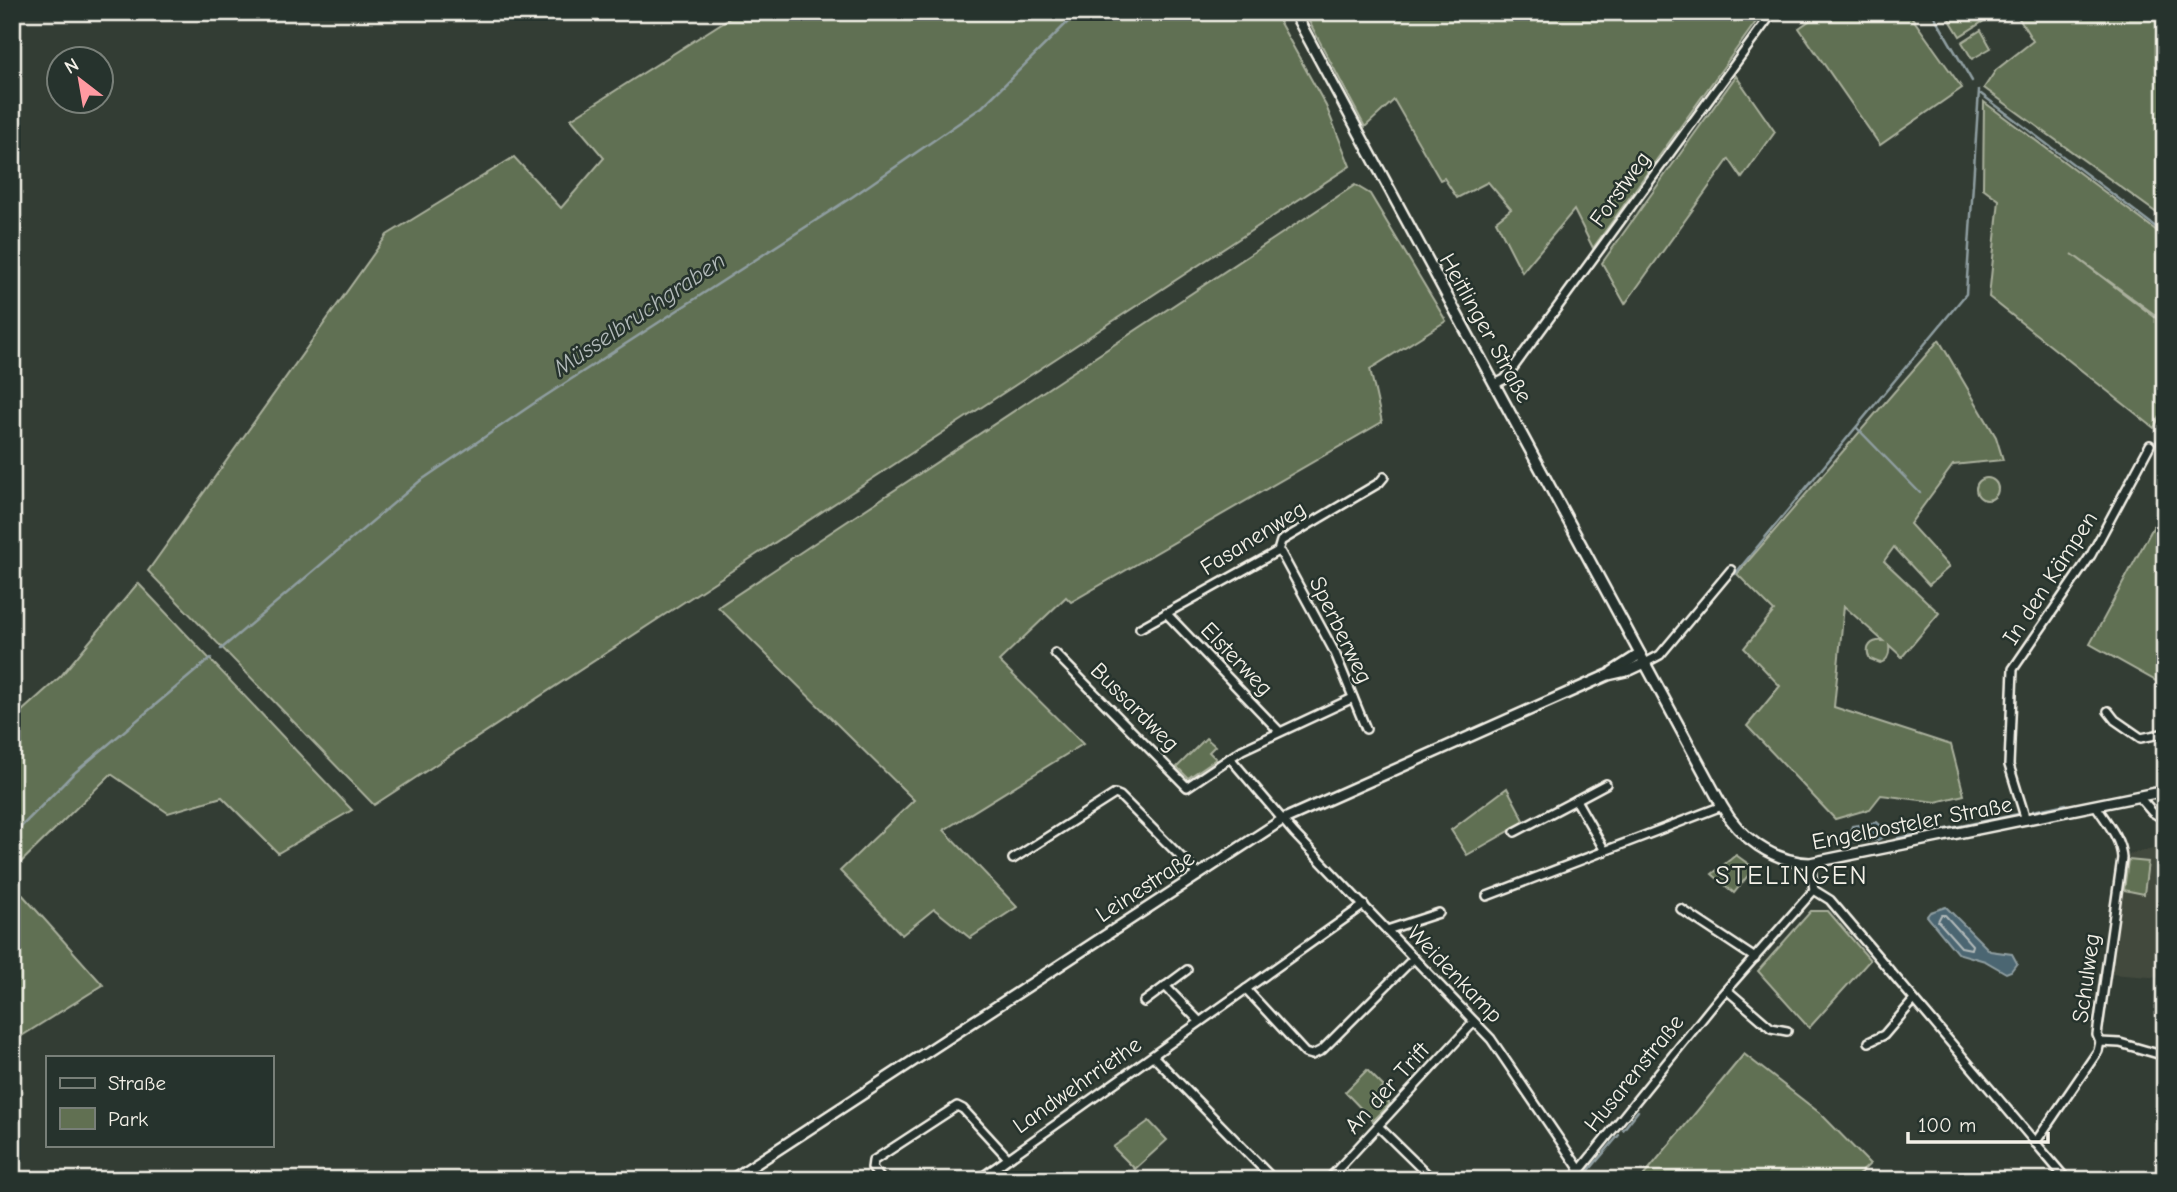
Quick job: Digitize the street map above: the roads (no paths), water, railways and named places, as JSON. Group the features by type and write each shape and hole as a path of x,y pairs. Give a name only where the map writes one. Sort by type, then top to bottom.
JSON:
{"street":[{"name":"Heitlinger Straße","path":"1293,12 1642,658"},
{"name":"Forstweg","path":"1495,384 1505,379 1773,12"},
{"name":"In den Kämpen","path":"2026,820 2009,765 2013,669 2091,555 2150,445"},
{"name":"Fasanenweg","path":"1140,628 1278,551 1281,541 1379,483 1384,477"},
{"name":"Sperberweg","path":"1278,551 1335,653 1366,729"},
{"path":"1642,658 1660,655 1731,570"},
{"name":"Elsterweg","path":"1166,614 1279,731"},
{"name":"Bussardweg","path":"1055,653 1187,787 1230,758"},
{"name":"Leinestraße","path":"731,1180 1282,820 1608,675 1630,670 1642,658"},
{"name":"Engelbosteler Straße","path":"1642,658 1721,806 1734,825 1761,846 1785,859 1810,863 2165,791"},
{"path":"1230,758 1279,731 1353,698"},
{"path":"2108,711 2115,720 2141,738 2165,733"},
{"name":"Weidenkamp","path":"1230,758 1282,820 1491,1039 1580,1170"},
{"path":"1515,832 1606,784"},
{"path":"1013,859 1115,794 1198,874"},
{"path":"2138,797 2152,812 2165,820"},
{"path":"1576,800 1605,851"},
{"path":"1487,895 1721,806"},
{"name":"Schulweg","path":"2035,1143 2098,1051 2100,1042 2097,1035 2122,858 2116,838 2096,806"},
{"path":"1810,863 1814,890 1830,900 2067,1180"},
{"name":"Husarenstraße","path":"1572,1180 1727,990 1814,890"},
{"name":"Landwehrriethe","path":"978,1180 1364,905"},
{"path":"1681,909 1755,958"},
{"path":"1387,930 1439,913"},
{"path":"1246,989 1305,1053 1312,1055 1322,1050 1413,960"},
{"name":"Landwehrriethe","path":"1143,1002 1186,970"},
{"path":"1166,986 1199,1021"},
{"path":"1727,990 1772,1028 1787,1031"},
{"path":"1869,1042 1884,1035 1914,999"},
{"name":"An der Trift","path":"1328,1180 1474,1022"},
{"path":"2100,1042 2120,1043 2165,1056"},
{"path":"1153,1056 1274,1180"},
{"path":"882,1180 872,1168 873,1161 957,1106 963,1109 1008,1158"},
{"path":"1379,1127 1433,1180"}],"water":[{"path":"1877,822 1884,829 1885,836 1878,840 1854,842 1849,833 1852,826"},
{"path":"1946,907 1990,951 2012,954 2017,963 2011,971 2006,973 1985,961 1957,953 1927,916 1930,912"}],"waterway":[{"name":"Müsselbruchgraben","path":"221,649 420,481 536,402 852,197 982,107 1078,12"},
{"path":"1932,12 1972,81"},
{"path":"1735,574 1966,294 1979,90"},
{"path":"1981,94 2165,234"},
{"path":"2155,445 2165,425"},
{"path":"1857,428 1920,493"},
{"name":"Müsselbruchgraben","path":"12,836 72,775 211,658"},
{"path":"2033,811 2066,804"},
{"path":"1932,832 2018,814"},
{"path":"1898,838 1918,834"},
{"path":"1623,1130 1638,1111"},
{"path":"1585,1175 1619,1135"}],"district":[{"name":"STELINGEN","path":"1792,876"}]}
